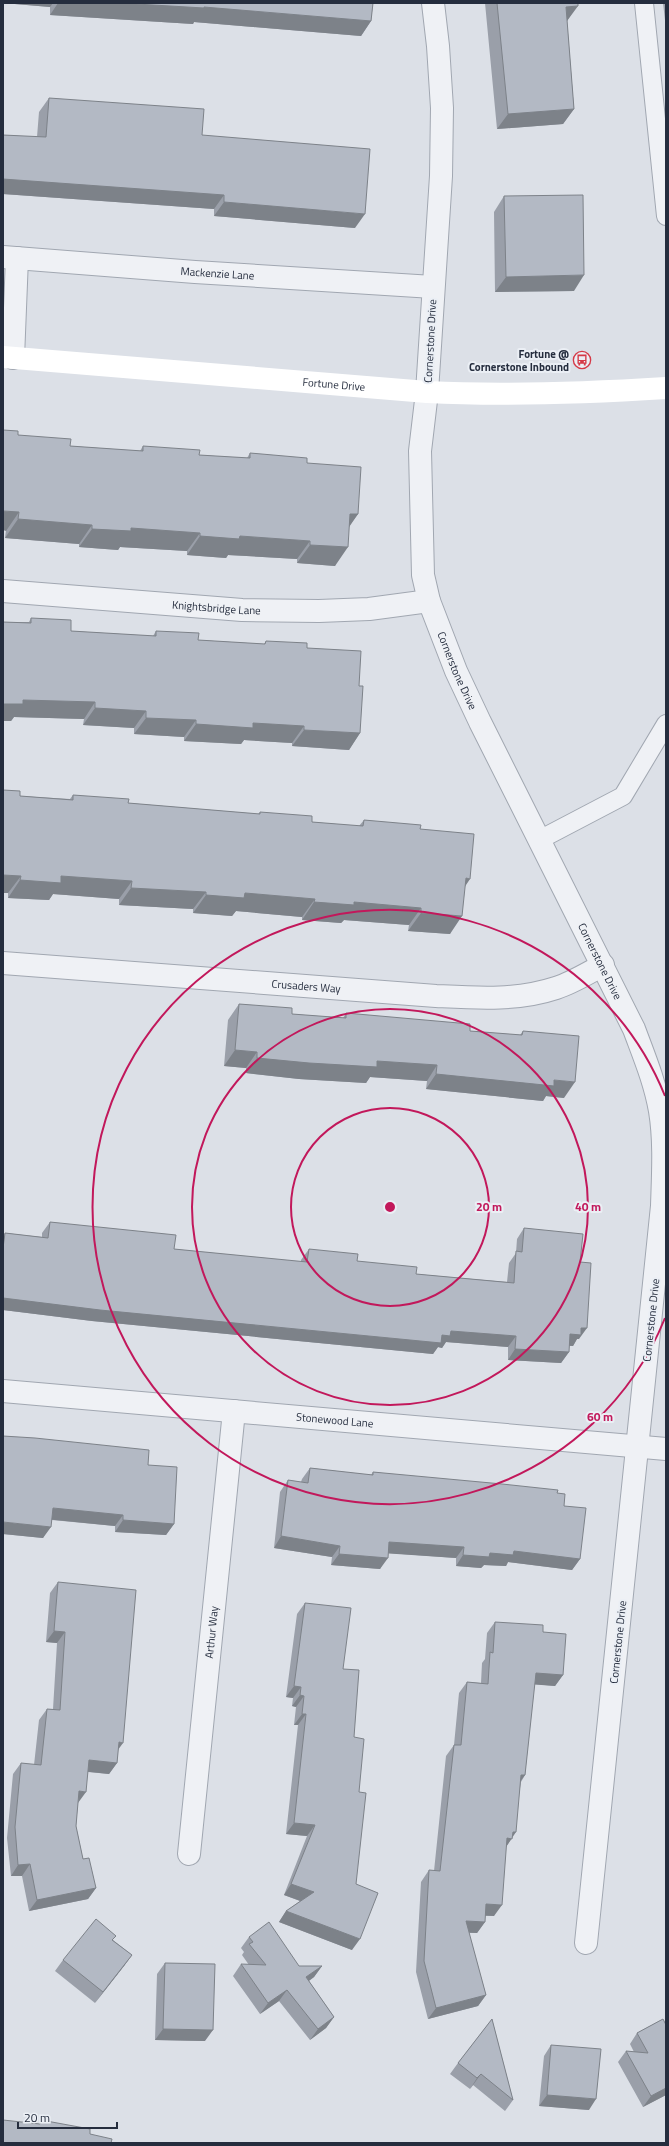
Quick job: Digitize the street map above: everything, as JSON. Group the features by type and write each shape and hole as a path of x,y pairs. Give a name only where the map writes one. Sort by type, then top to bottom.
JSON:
{"street":[{"name":"Cornerstone Drive","path":"433,3 438,46 442,108 441,176 433,287 428,392 420,451 420,510 423,575 429,601 456,671 474,710 634,1029 651,1073 660,1111 663,1148 664,1206 586,1943"},
{"name":"Mackenzie Lane","path":"10,257 195,272 433,287"},
{"path":"8,357 10,257"},
{"name":"Fortune Drive","path":"8,357 428,392 475,394 586,393 666,388"},
{"name":"Knightsbridge Lane","path":"3,591 242,610 319,611 369,609 429,601"},
{"name":"Crusaders Way","path":"3,963 436,996 500,999 529,995 556,988 603,965"},
{"name":"Stonewood Lane","path":"3,1391 666,1449"},
{"name":"Arthur Way","path":"189,1854 234,1411"}],"lane":[{"path":"644,3 666,216"},
{"path":"539,840 623,796 666,724"}],"building":[{"path":"119,3 373,3 371,21 204,7"},
{"path":"497,3 578,3 578,6 566,7 574,109 508,114"},
{"path":"49,98 204,109 202,135 370,149 365,214 224,202 224,195 3,179 3,135 46,137"},
{"path":"583,195 584,275 506,277 504,196"},
{"path":"3,430 18,431 18,435 71,439 70,446 143,451 143,446 200,450 199,455 250,458 250,453 307,458 307,463 361,467 358,514 350,514 348,547 310,545 310,541 240,536 239,539 200,536 200,533 131,528 131,531 92,529 92,525 18,519 19,512 3,511"},
{"path":"31,618 71,620 71,631 156,636 156,631 199,633 198,640 265,644 266,641 307,643 307,648 361,651 359,686 363,686 360,733 304,730 304,726 253,723 253,728 196,724 196,720 146,718 146,711 95,708 95,702 23,700 23,704 3,704 3,622 31,623"},
{"path":"3,790 20,791 20,796 73,800 73,795 129,799 128,803 260,814 260,812 312,816 312,822 363,826 364,820 421,825 420,829 474,834 470,879 466,878 462,916 421,913 421,908 354,902 354,905 314,902 315,899 245,893 244,898 206,895 206,892 131,888 132,881 61,876 61,883 20,880 21,876 3,875"},
{"path":"239,1004 292,1008 292,1014 346,1018 346,1013 470,1024 470,1031 522,1035 523,1031 579,1036 575,1082 554,1080 554,1086 436,1074 437,1065 377,1061 377,1067 257,1058 257,1052 235,1050"},
{"path":"50,1222 176,1235 174,1249 307,1262 309,1249 358,1254 357,1261 417,1267 416,1274 514,1283 516,1251 522,1252 524,1228 583,1234 580,1262 591,1263 587,1328 581,1328 581,1335 570,1334 569,1352 515,1349 516,1336 451,1331 450,1336 442,1335 441,1343 100,1310 3,1298 3,1248 5,1233 48,1238"},
{"path":"3,1436 149,1450 148,1465 177,1467 174,1524 123,1520 123,1515 53,1508 51,1527 3,1522"},
{"path":"310,1468 373,1475 373,1472 558,1490 557,1493 565,1494 564,1506 586,1508 580,1559 514,1551 513,1555 490,1553 489,1557 463,1555 464,1547 389,1542 388,1558 339,1554 340,1546 281,1536 288,1480 308,1483"},
{"path":"58,1582 136,1590 123,1743 119,1742 117,1763 89,1760 86,1792 79,1791 76,1826 83,1859 89,1858 96,1888 37,1900 30,1864 18,1865 15,1827 21,1763 41,1765 47,1709 60,1710 65,1632 54,1631"},
{"path":"305,1603 351,1608 343,1669 359,1670 354,1737 364,1739 359,1792 366,1793 356,1884 378,1893 360,1939 286,1911 314,1892 291,1884 315,1825 294,1823 306,1714 302,1714 304,1696 300,1695 301,1687 294,1686"},
{"path":"495,1622 543,1625 543,1632 566,1634 563,1675 536,1673 525,1775 521,1775 516,1832 513,1832 512,1839 507,1838 502,1905 486,1904 485,1922 466,1921 486,1995 436,2008 424,1961 429,1870 440,1871 454,1745 461,1745 467,1682 488,1684 490,1652 493,1653"},
{"path":"96,1919 116,1936 112,1940 132,1955 103,1992 63,1960"},
{"path":"269,1922 299,1966 322,1966 306,1977 334,2017 318,2029 287,1990 268,2003 241,1964 266,1965 249,1944 253,1942 249,1937"},
{"path":"165,1963 215,1964 213,2030 163,2029"},
{"path":"492,2019 513,2100 481,2074 477,2078 458,2063"},
{"path":"663,2019 666,2025 666,2088 651,2096 626,2051 648,2053 637,2033"},
{"path":"551,2045 601,2049 596,2099 547,2095"},
{"path":"3,2120 40,2124 41,2120 90,2129 90,2134 112,2139 111,2143 3,2143"}],"place":[{"name":"Fortune @ Cornerstone Inbound","path":"582,360"}]}
